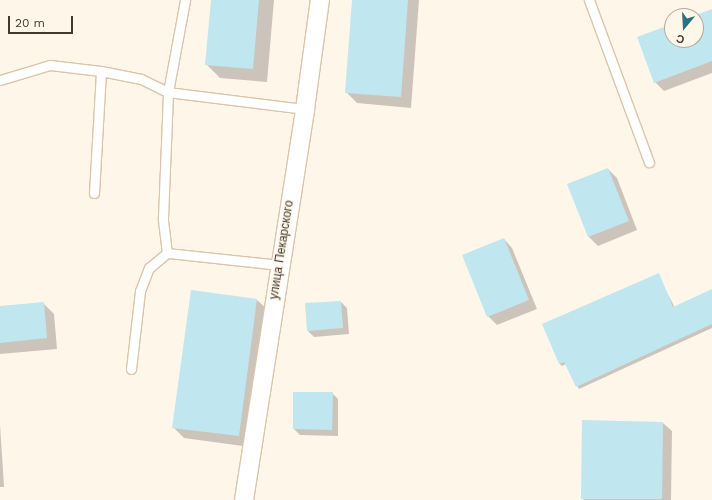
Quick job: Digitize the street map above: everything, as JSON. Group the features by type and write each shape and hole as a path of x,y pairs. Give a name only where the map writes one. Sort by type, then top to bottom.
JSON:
{"street":[{"name":"улица Пекарского","path":"244,500 305,109 320,0"}],"lane":[{"path":"167,253 163,218 168,92 185,0"},
{"path":"588,0 649,162"},
{"path":"0,80 50,65 101,71 141,79 168,92 305,109"},
{"path":"94,193 101,71"},
{"path":"131,369 140,292 149,268 167,253 280,265"}],"building":[{"path":"211,0 259,0 253,69 205,65"},
{"path":"352,0 408,0 401,97 345,93"},
{"path":"712,9 712,61 654,83 637,37 664,27 664,48 704,48 704,12"},
{"path":"608,168 629,221 588,237 567,184"},
{"path":"504,238 529,300 487,317 462,255"},
{"path":"659,273 673,307 712,289 712,324 576,387 564,362 559,364 542,324"},
{"path":"191,290 257,299 239,436 172,428"},
{"path":"341,301 343,328 307,331 305,303"},
{"path":"44,302 47,338 0,343 0,306"},
{"path":"293,392 333,392 332,430 293,429"},
{"path":"582,420 663,422 662,499 581,499"}]}
